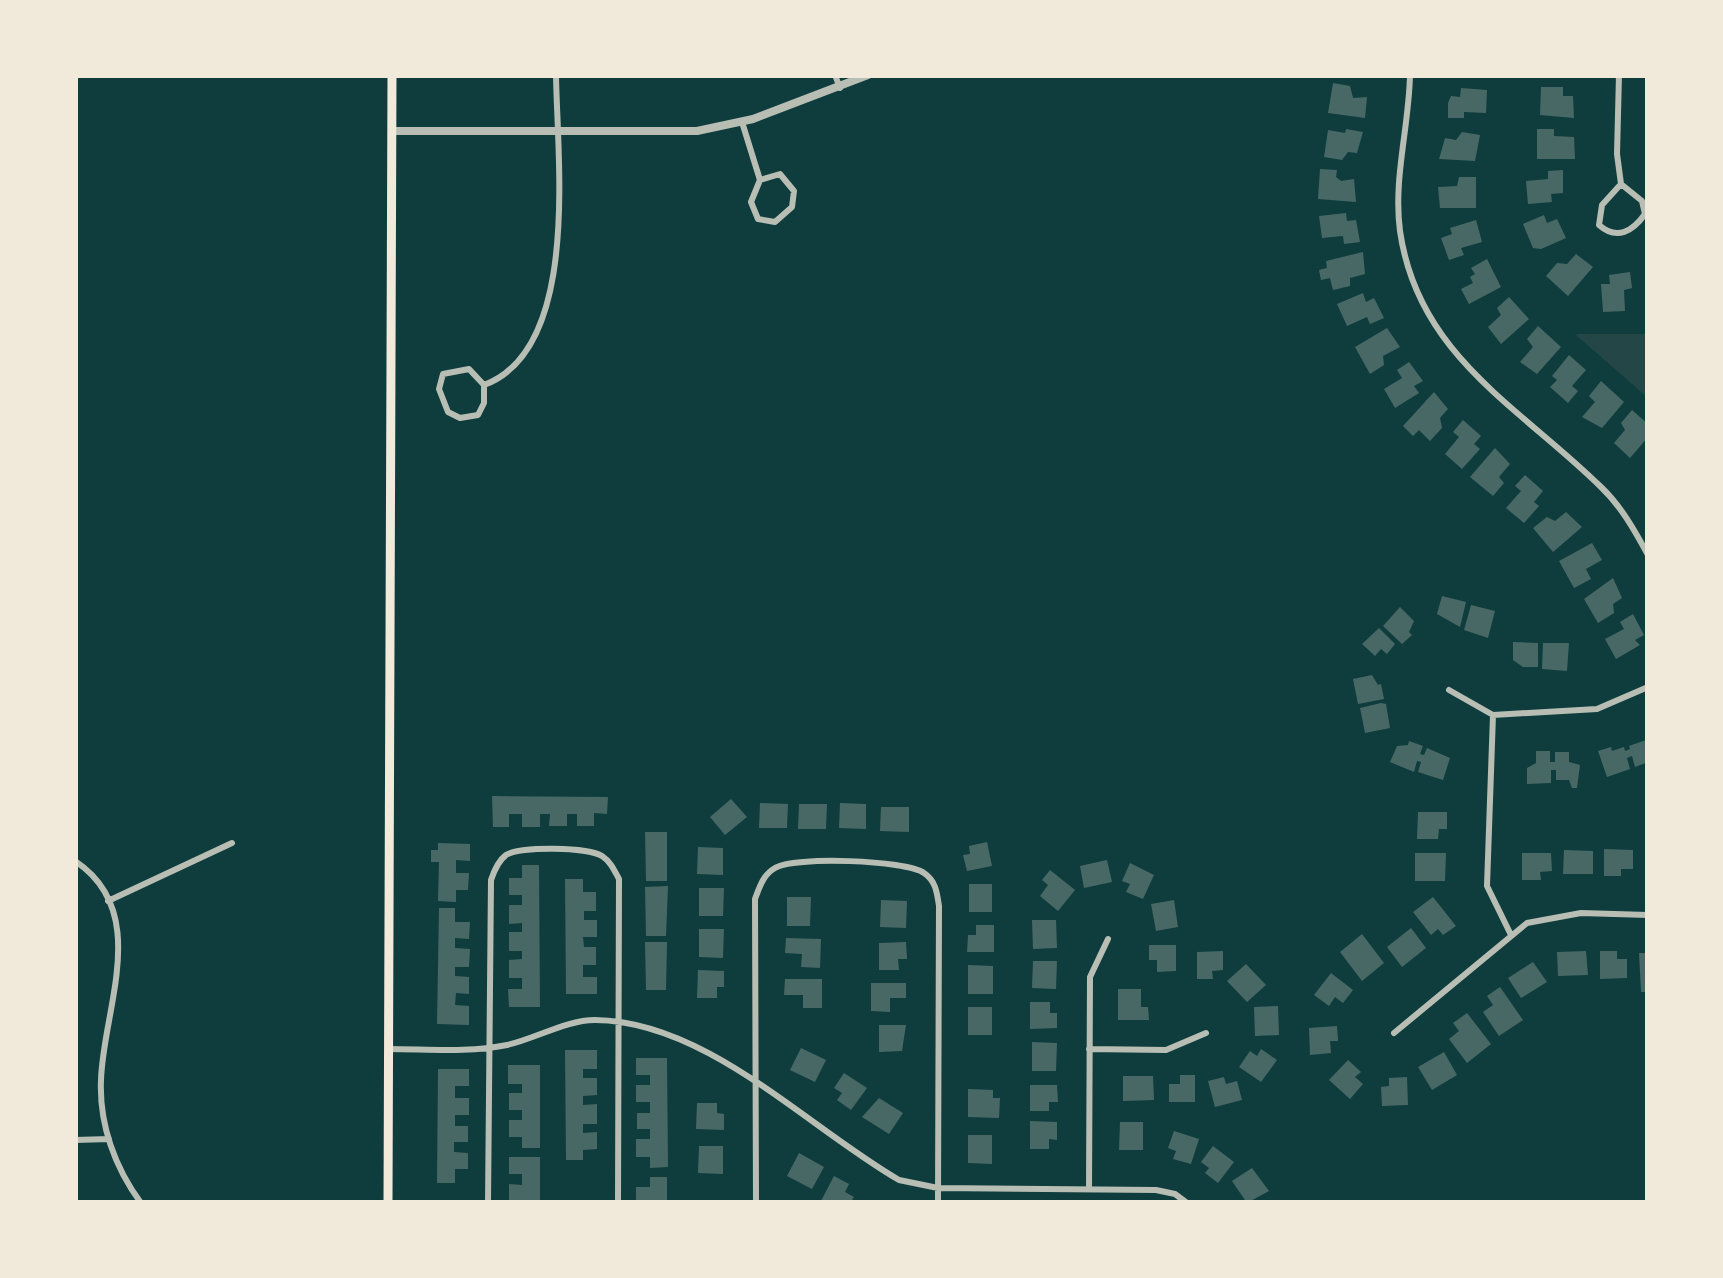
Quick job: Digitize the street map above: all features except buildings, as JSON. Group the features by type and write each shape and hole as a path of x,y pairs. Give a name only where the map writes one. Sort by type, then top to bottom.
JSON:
{"main road":[{"path":"388,1203 392,75"}],"street":[{"path":"484,385 503,378 522,356 550,299 556,261 556,75"},
{"path":"835,75 840,88"},
{"path":"393,131 697,130 742,122 868,75"},
{"path":"1410,75 1398,194 1404,249 1421,298 1443,338 1474,377 1602,488 1648,555"},
{"path":"1619,75 1621,184 1642,201 1645,214 1635,228 1624,233 1605,231 1599,225 1602,205 1621,184"},
{"path":"742,122 760,180 751,202 758,219 775,222 792,207 794,191 780,175 760,180"},
{"path":"470,369 484,385 478,415 460,418 448,412 439,389 443,374 470,369"},
{"path":"1449,690 1493,715 1597,710 1648,687"},
{"path":"1493,715 1486,886 1511,935"},
{"path":"107,901 232,843"},
{"path":"488,1203 490,880 497,865 518,851 579,850 597,852 619,879 618,1203"},
{"path":"75,861 103,889 120,946 100,1084 115,1160 141,1203"},
{"path":"756,1203 755,899 762,879 789,861 906,864 924,872 935,884 938,1203"},
{"path":"1394,1033 1527,923 1555,915 1648,915"},
{"path":"1089,1189 1090,976 1108,939"},
{"path":"388,1049 489,1047 589,1019 657,1028 696,1044 899,1180 938,1189 1156,1190 1175,1194 1187,1203"},
{"path":"1090,1049 1166,1050 1206,1033"},
{"path":"75,1140 109,1139"}],"shaded area":[{"path":"1575,334 1648,334 1648,398"}]}
